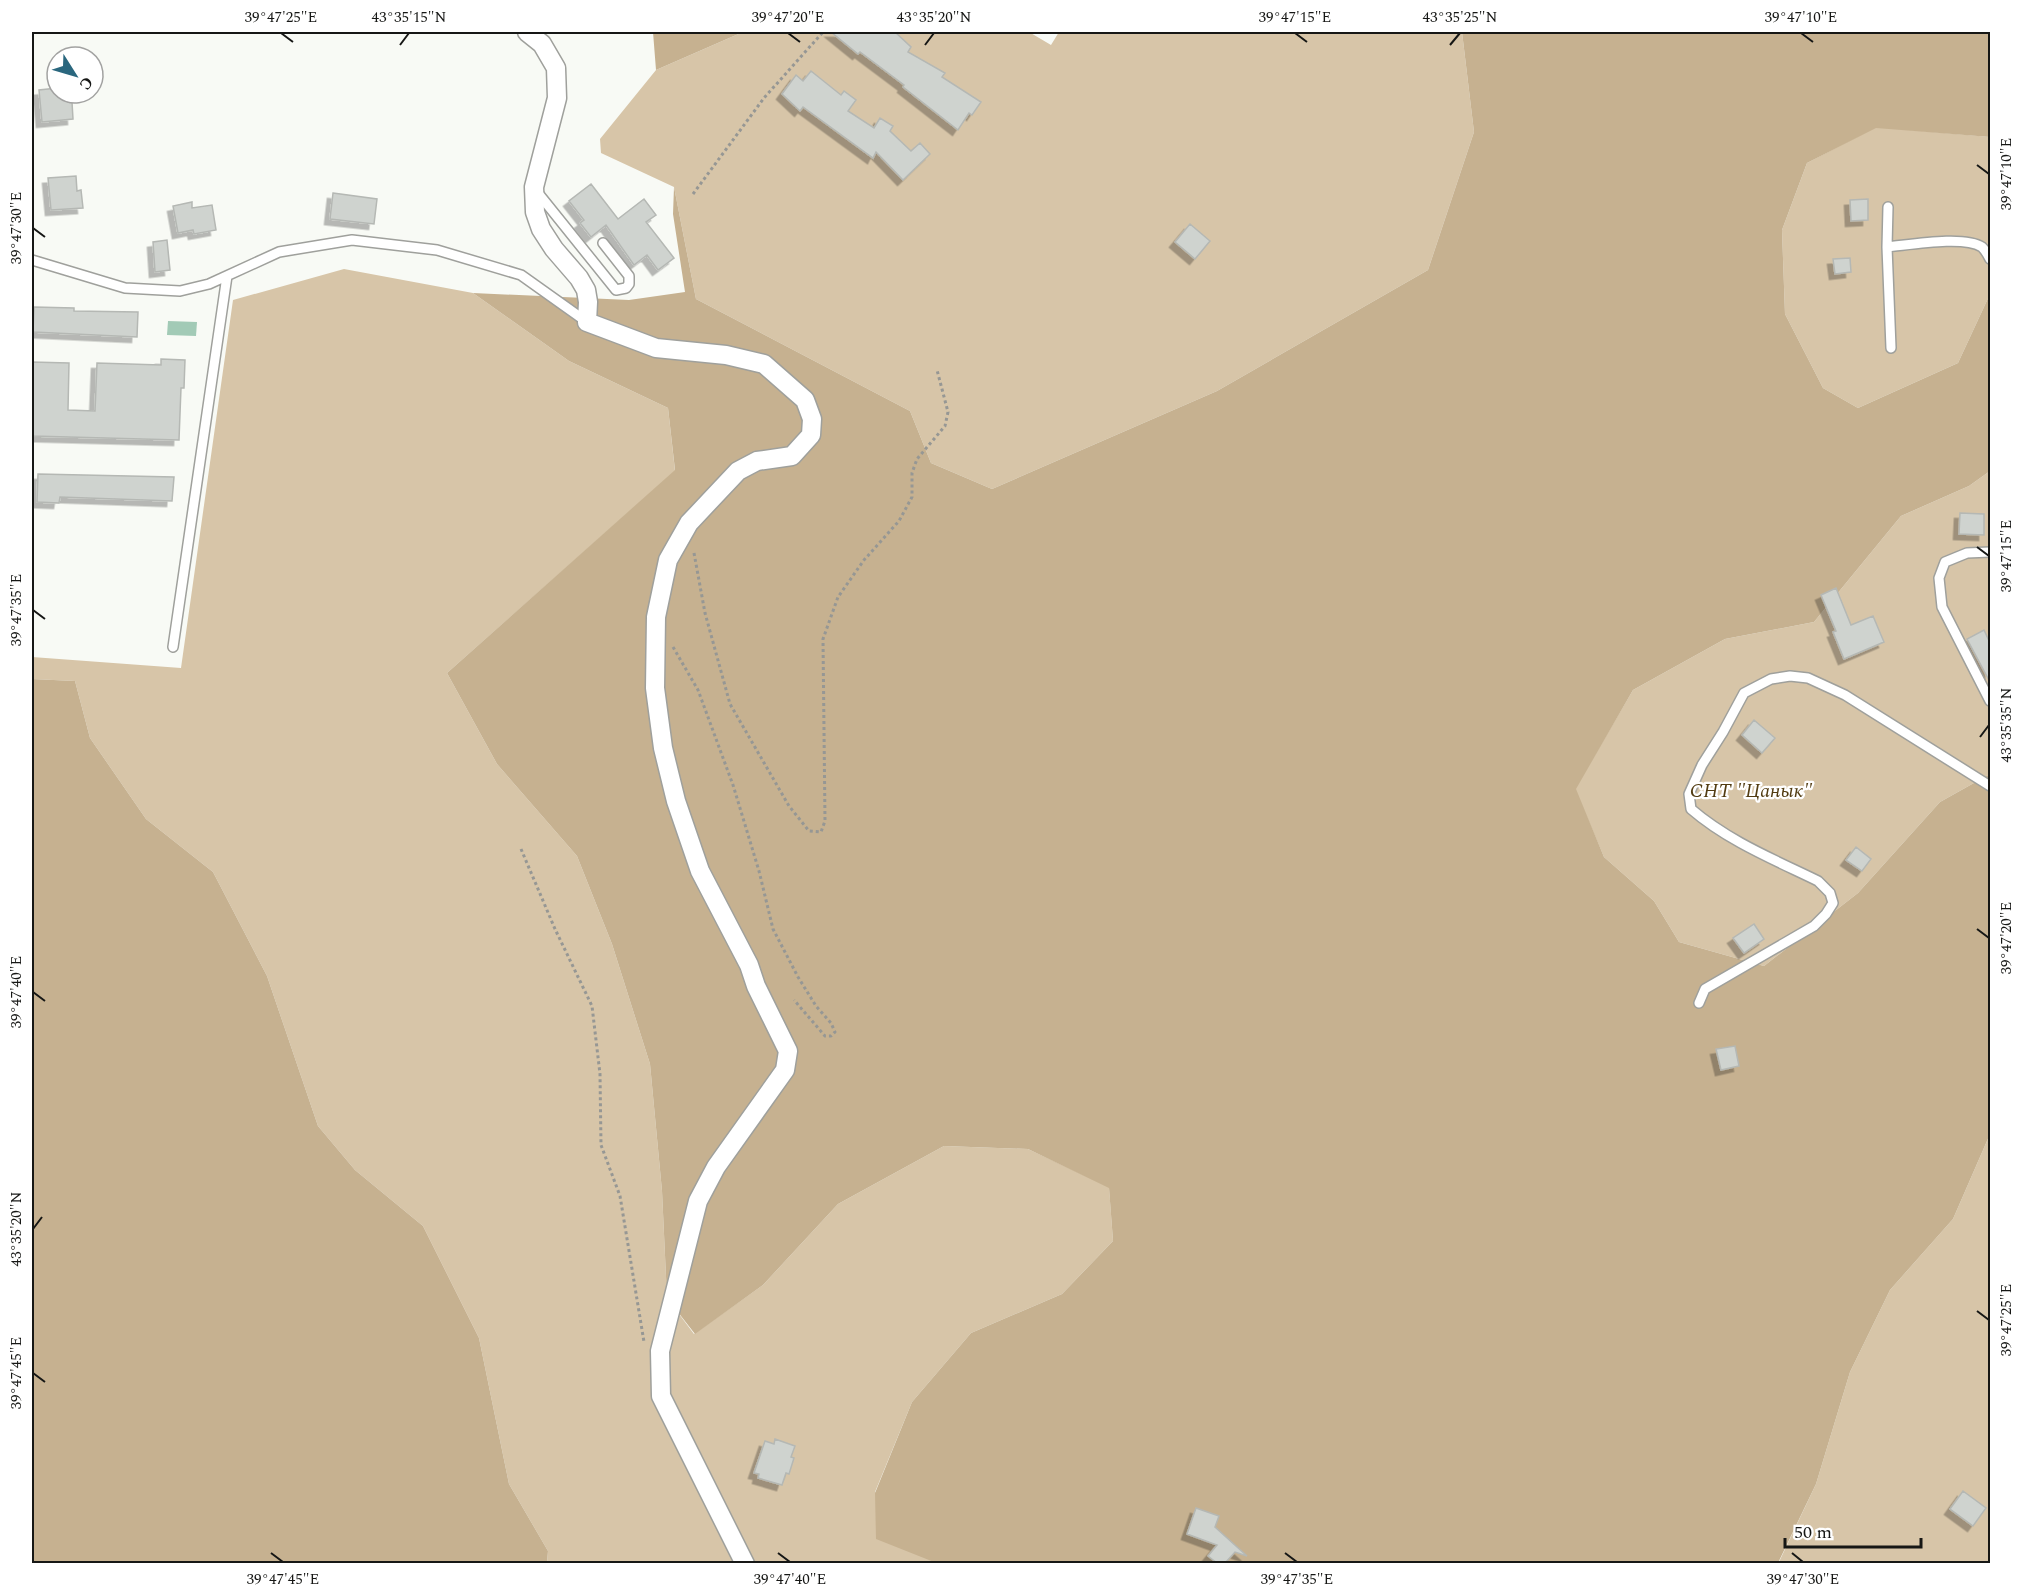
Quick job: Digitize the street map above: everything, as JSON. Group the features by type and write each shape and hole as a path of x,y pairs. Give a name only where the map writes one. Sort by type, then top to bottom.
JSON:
{"street":[{"path":"527,32 542,44 556,68 557,98 534,187 535,212 541,230 586,290 587,322 656,348 726,355 764,364 805,400 812,419 811,435 792,456 756,461 738,471 689,523 668,560 656,617 655,688 663,748 676,801 700,871 749,965 756,986 788,1051 785,1070 716,1167 698,1201 660,1351 661,1396 745,1563"}],"lane":[{"path":"534,187 616,290 626,288 629,276 603,243"},
{"path":"1888,207 1887,247 1891,348"},
{"path":"32,261 125,288 180,291 209,284 279,252 352,240 437,250 521,275 587,322"},
{"path":"1887,247 1934,242 1968,242 1983,248 1990,259"},
{"path":"173,647 226,276"},
{"path":"1990,552 1967,553 1946,562 1939,579 1942,607 1990,701"},
{"path":"1699,1003 1705,989 1814,926 1833,903 1830,893 1818,881 1729,837 1691,809 1689,794 1702,765 1744,693 1771,679 1790,676 1808,678 1845,695 1990,786"}],"path":[{"path":"693,194 764,98 823,32"},
{"path":"689,523 705,613 730,704 789,806 809,831 821,832 825,821 823,639 838,597 864,560 898,521 912,497 912,473 917,459 945,426 948,412 937,370"},
{"path":"656,617 698,690 736,796 759,871 773,928 798,977 835,1032 831,1036 825,1036 794,1000"},
{"path":"520,849 592,1006 600,1074 601,1145 620,1196 645,1345"}],"green space":[{"path":"743,32 1029,32 1051,45 1059,32 1462,32 1474,132 1428,270 1217,391 992,489 931,463 910,411 696,299 674,187 601,153 600,139 656,70"},
{"path":"1876,127 1990,137 1990,294 1958,363 1858,408 1823,388 1785,314 1782,230 1807,163"},
{"path":"344,269 473,293 569,361 668,408 675,471 447,673 497,764 577,856 612,944 650,1064 662,1191 667,1298 694,1334 763,1285 838,1204 944,1146 1028,1149 1109,1187 1113,1241 1062,1294 971,1333 912,1402 875,1492 939,1563 547,1563 548,1551 509,1484 479,1338 423,1226 355,1170 318,1126 267,976 213,872 146,819 90,738 75,681 32,679 32,657 181,668 233,300"},
{"name":"СНТ \"Цанык\"","path":"1990,471 1990,774 1940,802 1858,893 1764,966 1679,942 1654,901 1604,857 1575,789 1633,690 1725,639 1814,622 1901,516 1969,486"},
{"path":"1990,1134 1990,1563 1778,1564 1816,1484 1850,1372 1890,1290 1953,1219"}],"shaded area":[{"path":"653,32 743,32 656,70"},
{"path":"1462,32 1990,32 1990,137 1876,128 1807,163 1782,230 1785,314 1823,388 1858,408 1958,363 1990,294 1990,471 1969,486 1901,516 1814,622 1725,639 1633,690 1576,789 1604,857 1654,901 1679,942 1764,966 1858,893 1940,802 1990,774 1990,1134 1953,1219 1890,1290 1850,1372 1816,1484 1778,1563 939,1564 876,1539 875,1493 912,1402 971,1333 1062,1294 1113,1241 1109,1188 1028,1149 944,1146 838,1204 763,1285 695,1334 667,1298 662,1191 650,1064 612,944 577,856 497,764 447,673 675,470 668,408 569,361 473,293 629,300 685,292 673,214 674,187 696,299 910,411 931,463 992,489 1217,391 1428,270 1474,132"},
{"path":"168,321 197,322 196,336 167,335"},
{"path":"32,679 75,681 90,738 146,819 213,872 267,976 318,1126 355,1170 423,1226 479,1338 509,1484 548,1551 547,1563 32,1563"}],"building":[{"path":"831,32 895,32 911,47 908,52 945,73 942,77 981,102 972,115 969,113 958,130 903,87 904,85 860,52 858,54"},
{"path":"811,71 841,95 844,91 856,100 848,111 874,128 880,118 893,126 890,131 911,151 920,143 930,154 903,180 876,152 873,158 803,107 800,111 782,94 796,75 803,81"},
{"path":"45,89 45,105 72,105 73,119 42,122 39,90"},
{"path":"76,176 77,191 81,190 83,208 51,210 48,178"},
{"path":"591,184 618,219 644,199 656,215 646,222 674,258 658,270 647,255 634,265 606,225 591,237 580,223 584,220 569,201"},
{"path":"333,193 377,199 374,224 330,219"},
{"path":"1868,199 1868,220 1851,221 1850,200"},
{"path":"192,202 192,208 212,205 216,230 194,234 193,230 178,233 173,206"},
{"path":"1190,224 1210,241 1195,259 1175,242"},
{"path":"167,240 170,270 155,272 153,242"},
{"path":"1850,258 1851,272 1835,274 1833,259"},
{"path":"34,307 74,308 74,311 138,312 137,337 33,332"},
{"path":"161,359 185,360 184,388 181,388 179,440 32,436 32,362 69,363 68,410 95,411 97,363 161,365"},
{"path":"38,474 174,477 172,501 60,497 59,503 37,502"},
{"path":"1960,513 1984,514 1984,535 1959,534"},
{"path":"1836,588 1851,625 1873,616 1884,642 1844,659 1833,632 1836,631 1821,595"},
{"path":"1984,630 1990,643 1990,682 1967,639"},
{"path":"1754,720 1775,738 1762,753 1742,735"},
{"path":"1856,847 1871,859 1862,871 1846,860"},
{"path":"1754,924 1764,939 1744,953 1733,938"},
{"path":"1735,1046 1739,1066 1721,1070 1716,1049"},
{"path":"775,1439 795,1446 789,1474 786,1473 782,1485 758,1478 759,1474 754,1473 765,1441 774,1444"},
{"path":"1963,1491 1986,1508 1973,1526 1950,1509"},
{"path":"1196,1508 1219,1516 1215,1527 1247,1556 1235,1552 1225,1563 1217,1563 1208,1556 1217,1545 1187,1534"}]}
